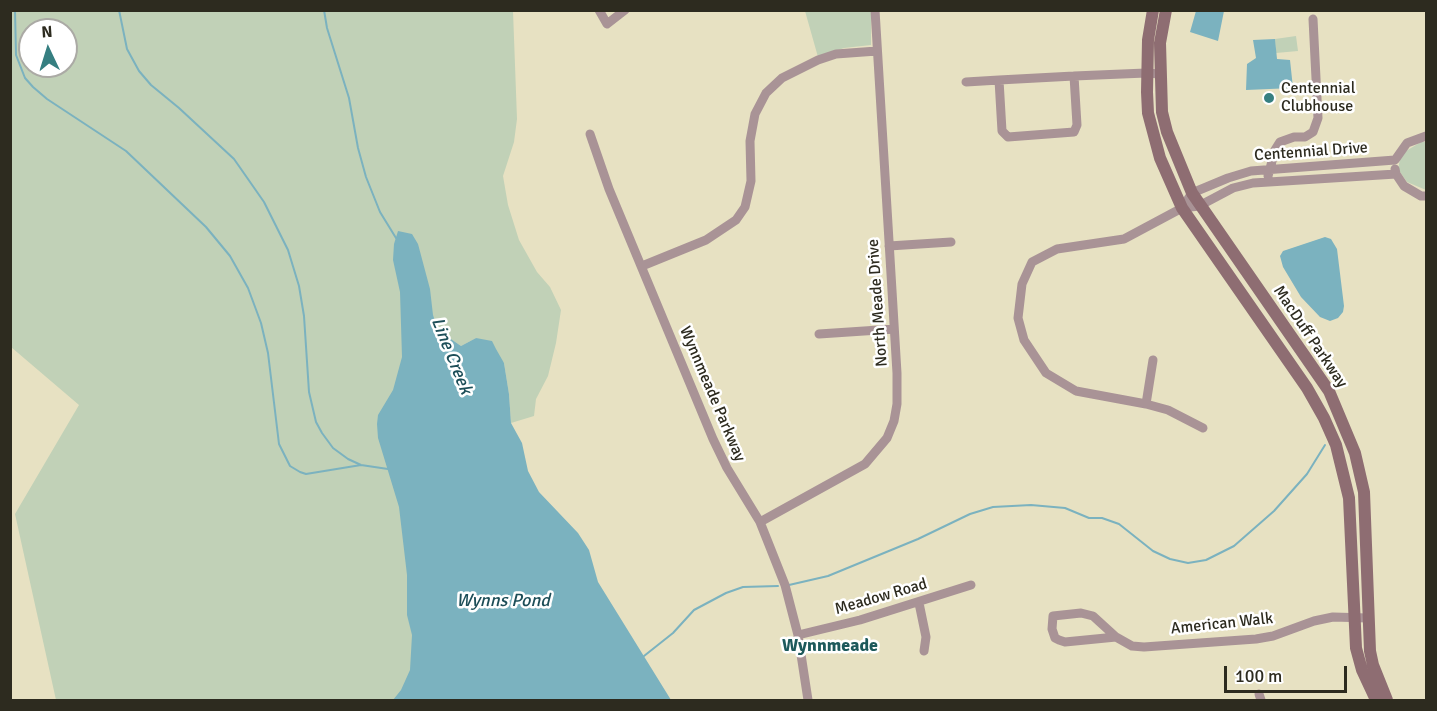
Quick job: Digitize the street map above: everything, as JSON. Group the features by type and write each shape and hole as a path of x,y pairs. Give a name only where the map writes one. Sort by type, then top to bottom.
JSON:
{"street":[{"path":"599,10 607,24 625,10"},
{"name":"North Meade Drive","path":"760,522 865,464 887,438 894,421 897,404 897,373 875,10"},
{"name":"MacDuff Parkway","path":"1153,10 1146,73 1148,113 1160,158 1182,208 1308,388 1336,445 1349,498 1356,648 1362,670 1376,700"},
{"name":"MacDuff Parkway","path":"1166,10 1160,43 1162,112 1167,132 1192,194 1329,391 1351,439 1364,492 1368,618 1372,665 1387,700"},
{"path":"1268,182 1268,171 1280,142 1294,137 1305,137 1313,132 1318,118 1313,19"},
{"path":"642,266 706,240 736,220 745,207 751,181 750,141 755,114 766,93 782,78 818,60 836,54 878,51"},
{"path":"966,82 1160,74"},
{"path":"999,80 1002,131 1008,137 1074,132 1077,125 1074,76"},
{"name":"Wynnmeade Parkway","path":"590,134 609,189 713,439 727,468 760,522 785,585 798,635 808,700"},
{"path":"1426,136 1407,143 1395,160 1396,174 1404,186 1415,194 1426,196"},
{"name":"Centennial Drive","path":"1192,194 1228,178 1251,171 1395,160"},
{"name":"Centennial Drive","path":"1199,206 1233,188 1268,182 1396,174"},
{"path":"1182,208 1192,194"},
{"path":"1199,206 1182,208 1124,239 1048,253 1032,262 1019,295 1018,318 1031,352 1046,374 1076,391 1168,410 1203,428"},
{"path":"889,246 951,242"},
{"path":"819,334 894,329"},
{"path":"1146,404 1153,360"},
{"name":"Meadow Road","path":"798,635 860,621 971,585"},
{"path":"919,603 926,637 924,651"},
{"name":"American Walk","path":"1116,637 1065,642 1059,640 1055,638 1052,629 1053,616 1081,613 1093,616 1116,637 1132,646 1144,647 1256,639 1333,617 1368,618"}],"green space":[{"path":"10,11 513,11 517,119 514,142 503,176 508,205 519,240 537,272 550,287 561,310 548,376 536,399 534,416 511,423 504,363 476,338 461,346 438,330 436,324 471,700 56,700 15,514 79,405 11,347"},
{"path":"805,11 871,11 871,45 844,48 818,57"},
{"path":"1296,36 1298,51 1276,53 1275,39"},
{"path":"1421,142 1426,142 1426,190 1407,182 1398,169 1401,154"}],"water":[{"path":"1196,11 1224,11 1218,41 1190,32"},
{"path":"1275,39 1277,59 1290,60 1293,88 1246,90 1247,64 1256,58 1253,40"},
{"name":"Wynns Pond","path":"398,231 412,234 418,244 438,330 461,346 476,338 492,341 504,363 511,423 522,443 528,471 539,492 578,533 589,550 598,582 671,700 393,700 401,690 410,670 412,635 407,615 407,575 399,507 378,438 377,424 378,415 393,390 402,357 400,292 393,260"},
{"path":"1325,237 1331,239 1337,249 1344,306 1338,318 1330,321 1320,317 1301,297 1283,267 1280,256 1283,251"}],"waterway":[{"path":"15,10 16,55 25,78 47,99 126,151 206,227 230,256 248,288 261,323 268,353 279,444 290,466 306,474 361,465"},
{"path":"119,10 127,49 139,71 151,85 234,159 264,202 288,250 299,286 304,316 309,392 316,422 322,433 333,448 348,459 361,465 388,469"},
{"name":"Line Creek","path":"324,10 327,28 349,98 366,177 380,212 396,238"},
{"path":"789,585 828,576 918,539 970,514 993,507 1031,505 1065,508 1089,518 1102,518 1119,524 1153,551 1170,559 1188,563 1206,560 1234,546 1274,511 1307,474 1325,445"},
{"path":"644,656 673,633 694,610 726,593 743,587 778,586"}],"place":[{"name":"Centennial Clubhouse","path":"1269,98"}],"district":[{"name":"Wynnmeade","path":"830,646"}]}
